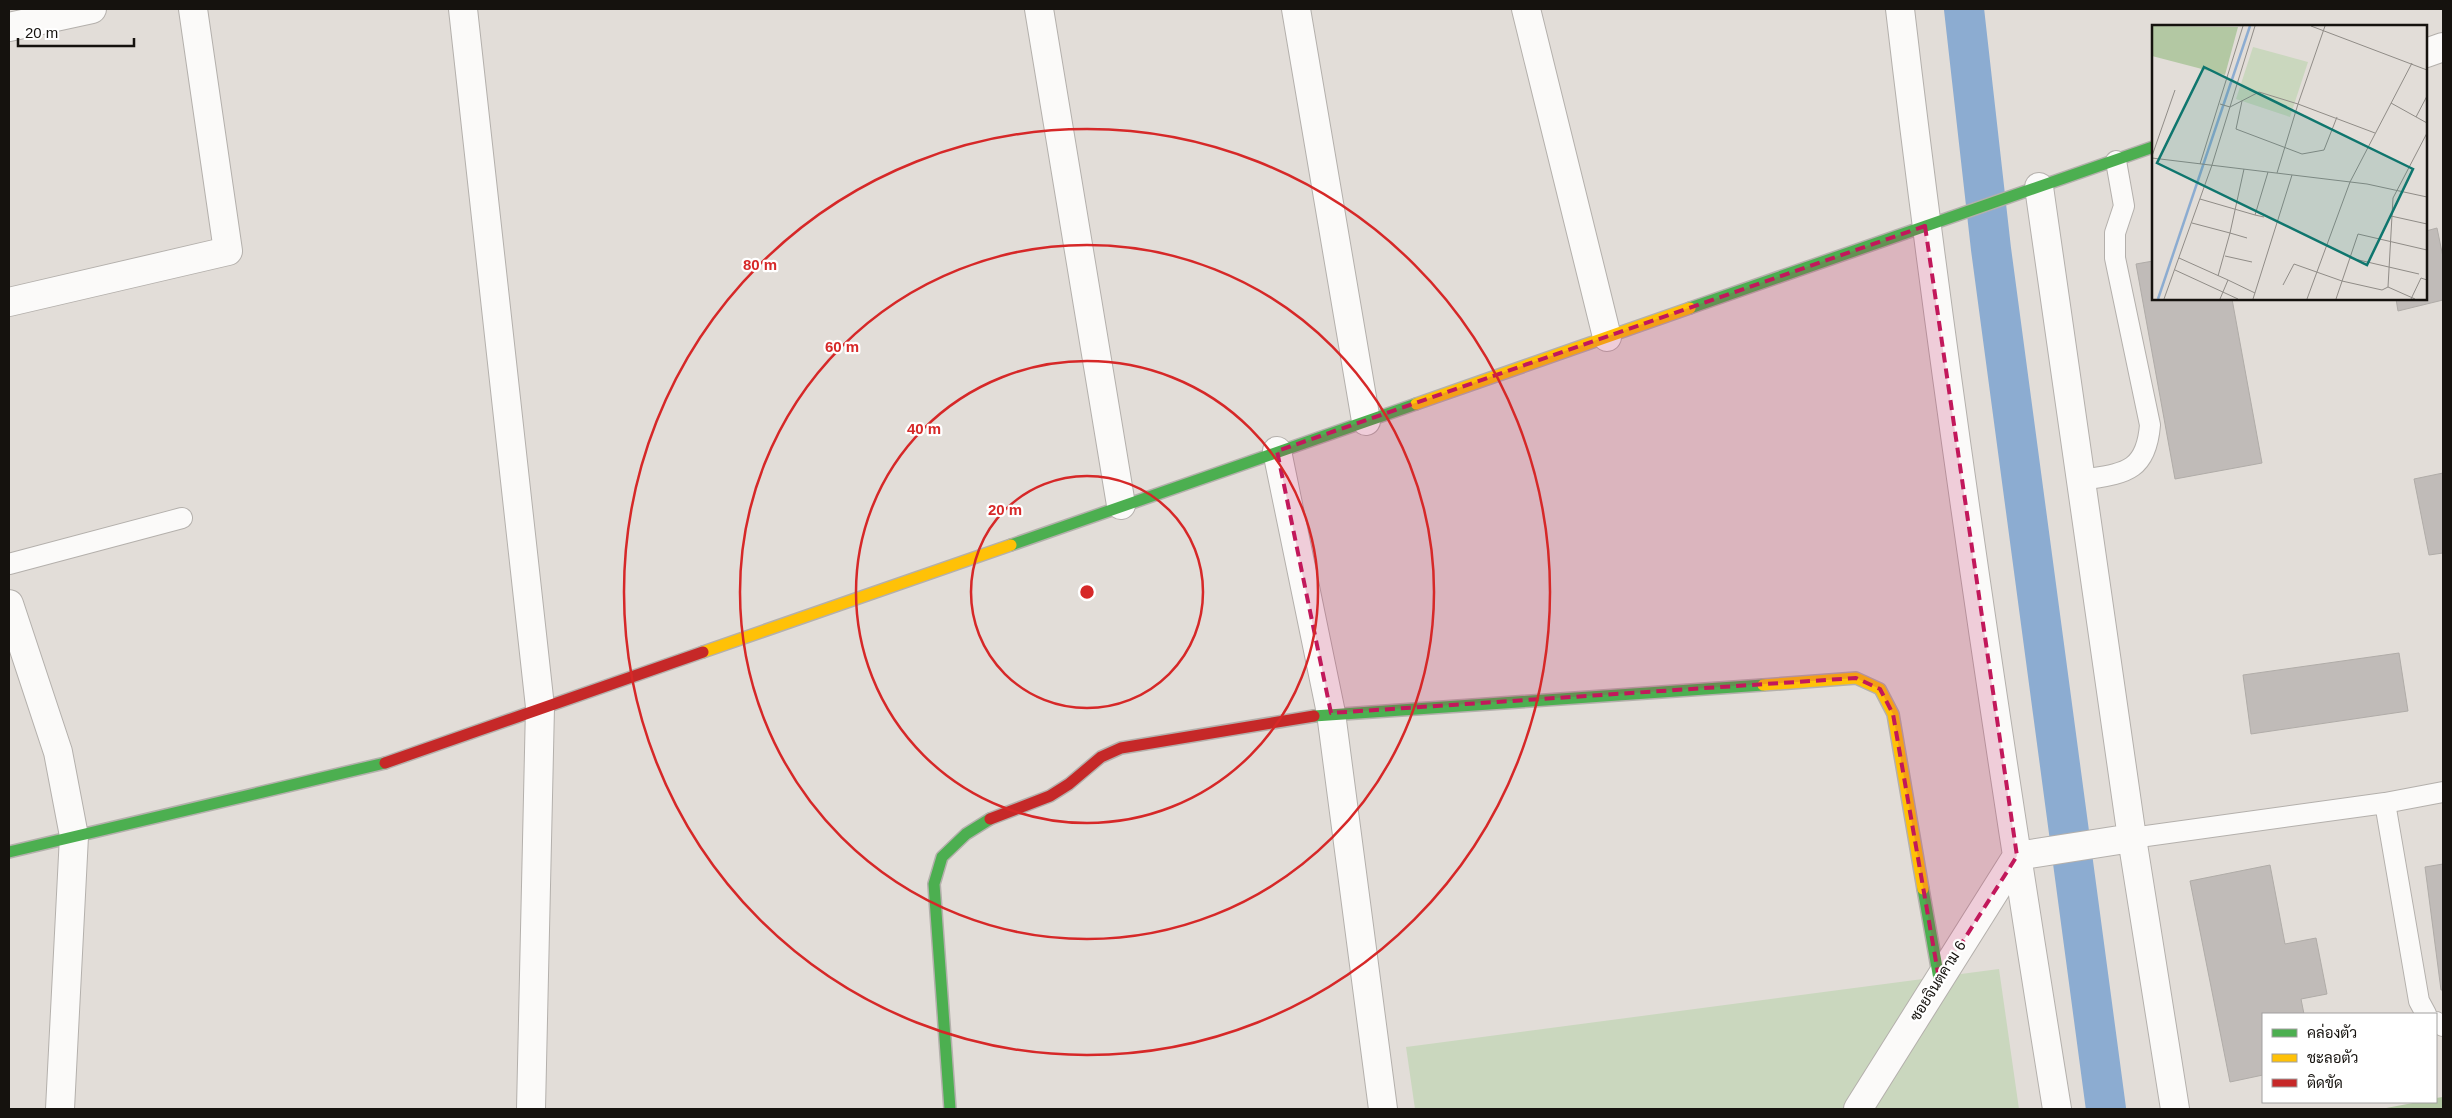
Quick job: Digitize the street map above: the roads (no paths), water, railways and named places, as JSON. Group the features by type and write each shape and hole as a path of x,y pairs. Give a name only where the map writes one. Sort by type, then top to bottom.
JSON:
{"street":[{"path":"9,27 92,9"},
{"path":"9,302 228,251 193,9"},
{"path":"463,9 540,707 532,1109"},
{"path":"1038,9 1122,505"},
{"path":"1296,9 1366,421"},
{"path":"1526,9 1607,337"},
{"path":"1900,9 1927,226 2018,856 2058,1109"},
{"path":"2427,53 2443,47"},
{"path":"9,852 376,766 540,707 2152,148"},
{"path":"2038,188 2082,480 2131,839 2176,1109"},
{"path":"1277,452 1331,713 1383,1109"},
{"path":"9,604 58,752 74,836 60,1109"},
{"path":"950,1109 934,884 942,857 966,834 987,820 1050,796 1069,784 1101,757 1121,748 1331,713 1587,698 1856,678 1880,689 1893,714 1939,979"},
{"path":"2018,856 2131,839"},
{"name":"ซอยจินตคาม 6","path":"1858,1109 2018,856"}],"lane":[{"path":"2082,480 2116,475 2139,463 2148,447 2150,425 2115,258 2115,233 2124,206 2116,160"},
{"path":"9,564 182,518"},
{"path":"2131,839 2385,803 2443,792"},
{"path":"2385,803 2419,1001 2425,1013"}],"waterway":[{"path":"1964,9 1991,249 2106,1109"}]}
